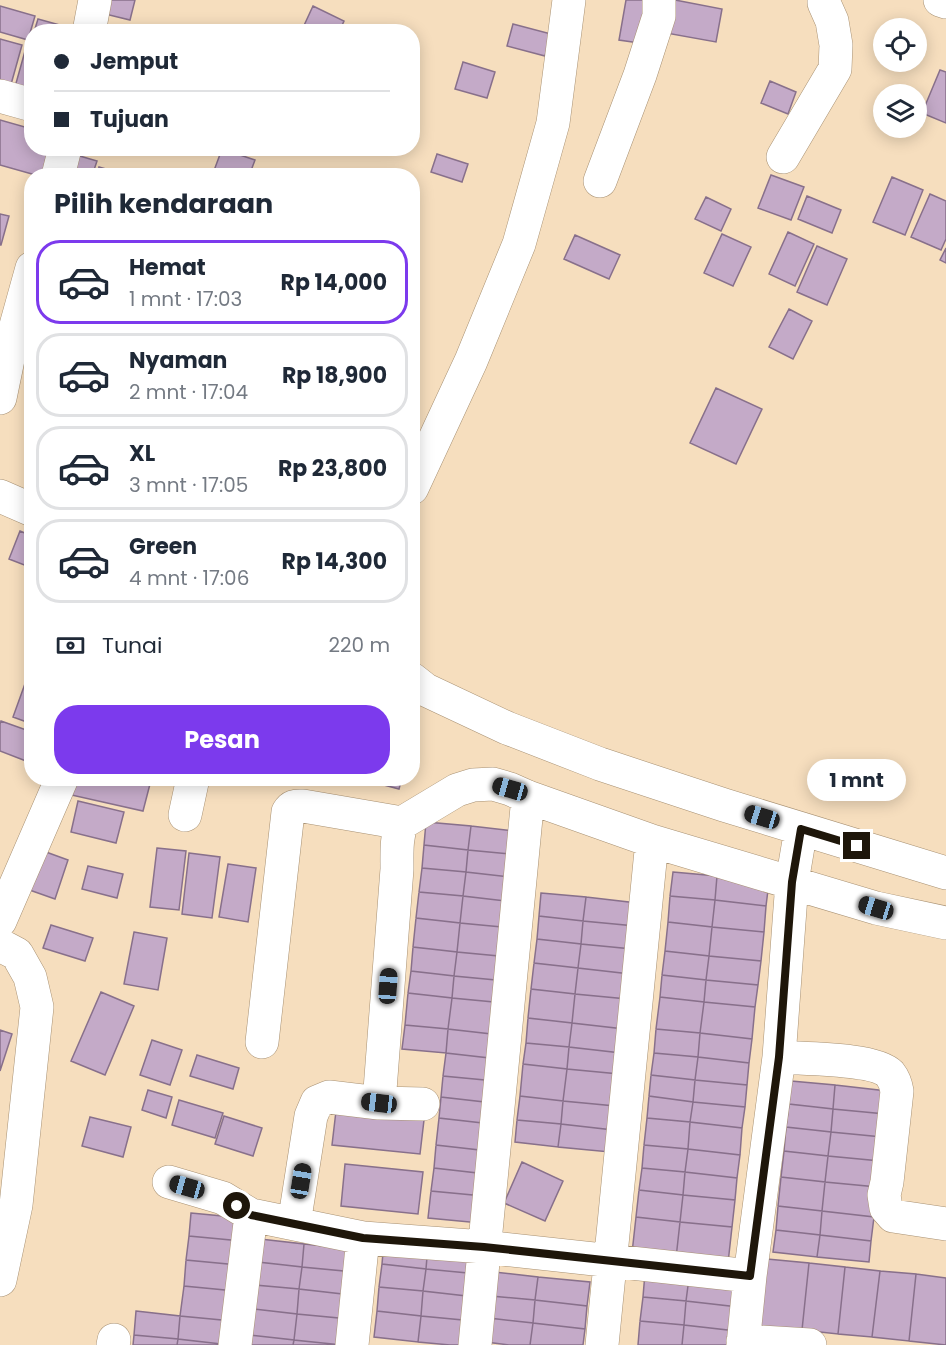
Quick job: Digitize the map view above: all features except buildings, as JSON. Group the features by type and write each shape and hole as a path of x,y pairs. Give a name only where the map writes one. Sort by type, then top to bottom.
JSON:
{"street":[{"path":"90,24 95,0"},
{"path":"420,471 471,361 519,244 553,123 569,0"},
{"path":"600,181 640,75 659,16 659,0"},
{"path":"783,157 835,69 836,45 832,21 824,0"},
{"path":"940,0 946,2"},
{"path":"0,96 24,103"},
{"path":"0,398 24,297"},
{"path":"0,496 24,506"},
{"path":"420,685 507,728 600,764 724,805 946,873"},
{"path":"379,1103 399,831 402,823 456,790 473,785 493,784 652,840 876,908 946,923"},
{"path":"0,921 59,786"},
{"path":"185,815 191,786"},
{"path":"475,1345 528,797"},
{"path":"262,1042 290,808 303,806 402,823"},
{"path":"801,829 792,882 779,1057 743,1343 810,1345"},
{"path":"602,1345 652,840"},
{"path":"0,945 17,954 30,976 36,1007 16,1205 0,1280"},
{"path":"779,1057 848,1061 882,1068 890,1074 897,1091 884,1195 886,1208 893,1216 946,1224"},
{"path":"294,1224 311,1116 317,1102 329,1097 379,1103 423,1104"},
{"path":"169,1182 223,1198 251,1215 363,1238 484,1247 750,1276"},
{"path":"235,1345 251,1215"},
{"path":"352,1345 363,1238"}],"route":[{"path":"237,1206 251,1215 363,1238 484,1247 750,1276 779,1057 792,882 801,829 857,846"}]}
